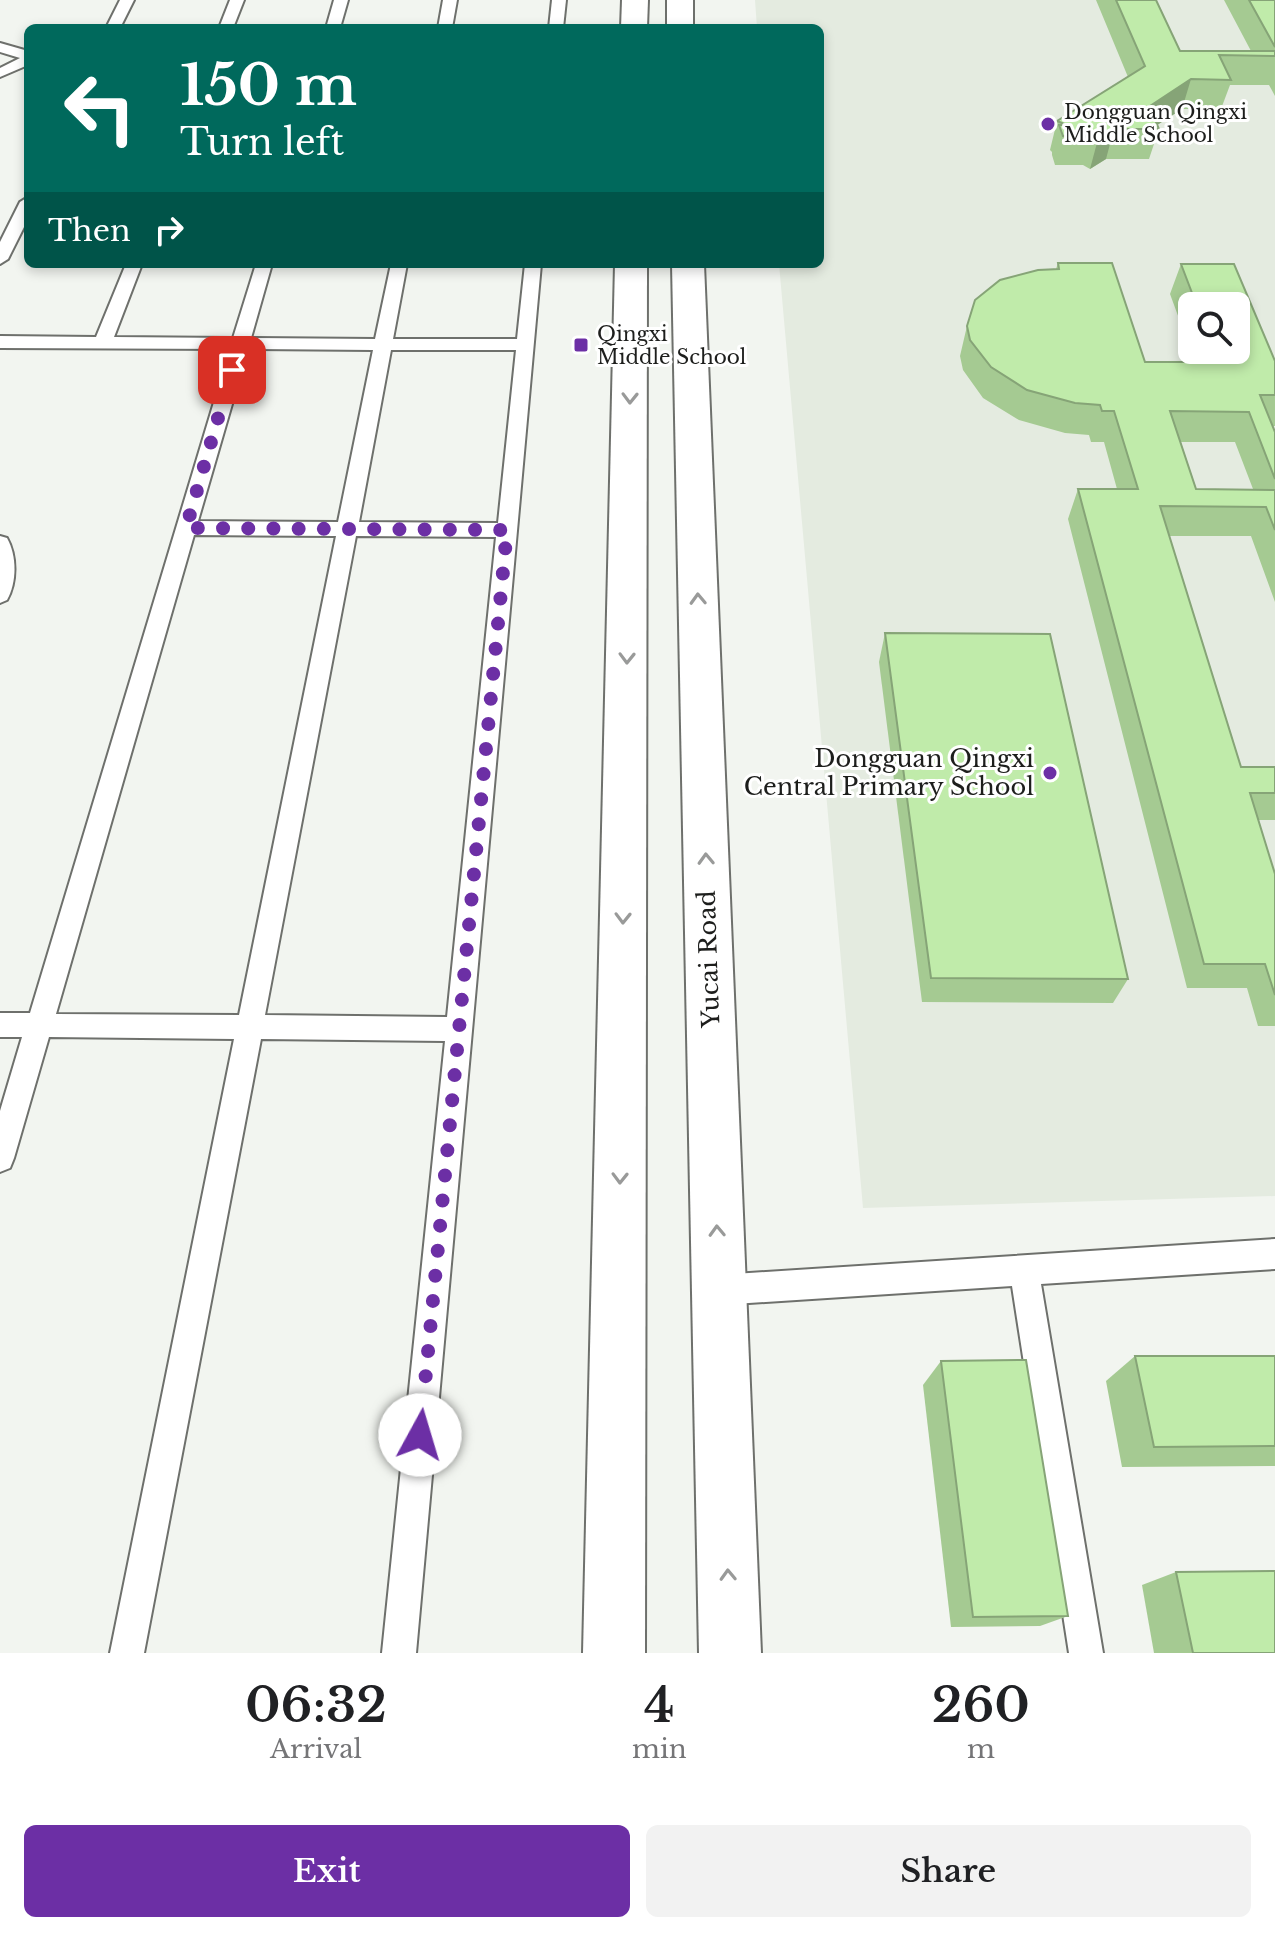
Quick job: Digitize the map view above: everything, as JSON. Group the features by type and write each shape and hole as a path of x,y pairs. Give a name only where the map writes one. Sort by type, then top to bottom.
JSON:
{"main road":[{"path":"634,24 635,0"},
{"path":"680,0 680,24"},
{"path":"614,1653 631,268"},
{"name":"Yucai Road","path":"688,268 730,1653"}],"lane":[{"path":"115,24 127,0"},
{"path":"228,24 237,0"},
{"path":"334,24 341,0"},
{"path":"446,24 450,0"},
{"path":"556,24 559,0"},
{"path":"0,47 24,56"},
{"path":"0,73 24,60"},
{"path":"0,259 24,210"},
{"path":"103,343 132,268"},
{"path":"0,1158 263,268"},
{"path":"127,1653 398,268"},
{"path":"399,1653 533,268"},
{"path":"0,342 525,345"},
{"path":"186,528 507,530"},
{"path":"0,543 5,563 0,595"},
{"path":"0,1025 459,1029"},
{"path":"719,1290 1275,1254"},
{"path":"1024,1270 1086,1653"}],"shaded area":[{"name":"Dongguan Qingxi Central Primary School","path":"755,0 1275,0 1275,1196 863,1208 779,268 824,268 824,24 757,24"}],"building":[{"path":"1116,0 1156,0 1180,51 1275,51 1275,56 1219,55 1231,80 1191,79 1144,110 1152,113 1159,129 1114,129 1098,139 1063,136 1059,125 1067,125 1057,121 1145,66"},
{"path":"1249,0 1275,0 1275,47"},
{"path":"1058,263 1112,263 1145,362 1250,364 1250,302 1275,361 1275,395 1260,395 1275,432 1275,479 1249,412 1170,411 1196,489 1275,490 1275,530 1266,507 1160,506 1241,767 1275,767 1275,793 1250,793 1275,874 1275,995 1265,964 1204,964 1078,489 1138,489 1114,411 1102,411 1100,405 1075,403 1027,390 991,367 970,340 967,326 975,300 1000,280 1038,270 1059,269"},
{"path":"1181,264 1234,264 1246,292 1192,292"},
{"path":"885,633 1050,634 1128,979 931,978"},
{"path":"1135,1356 1275,1356 1275,1446 1154,1447"},
{"path":"1026,1360 1068,1616 973,1617 941,1361"},
{"path":"1275,1571 1275,1653 1193,1653 1176,1572"}],"place":[{"name":"Dongguan Qingxi Middle School","path":"1048,124"},
{"name":"Qingxi Middle School","path":"581,345"},
{"name":"Dongguan Qingxi Central Primary School","path":"1050,773"}],"route":[{"path":"232,370 186,528 507,530 420,1435"}]}
